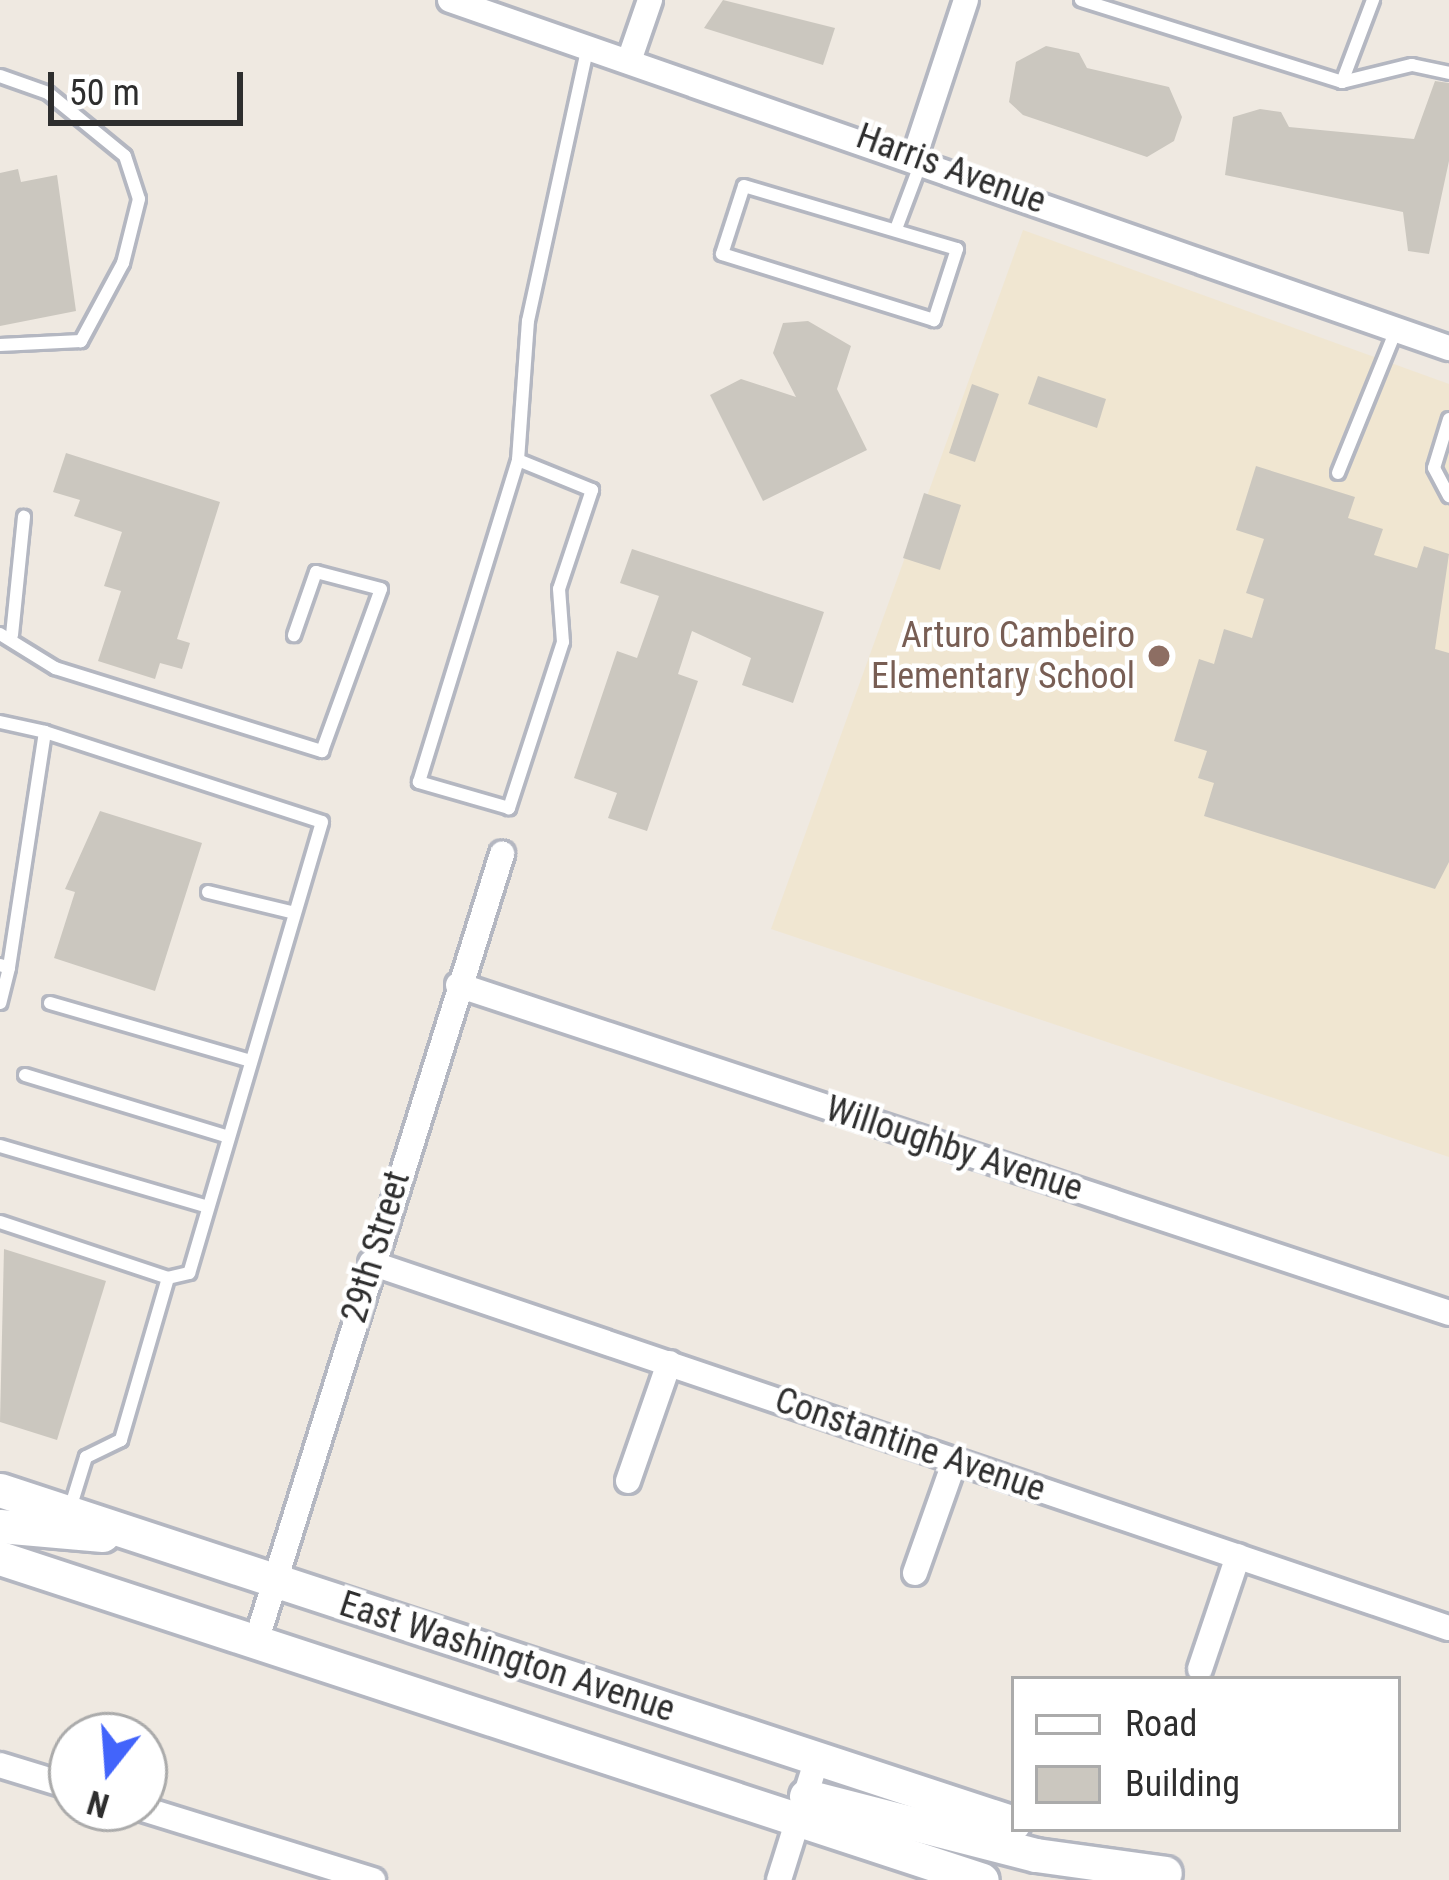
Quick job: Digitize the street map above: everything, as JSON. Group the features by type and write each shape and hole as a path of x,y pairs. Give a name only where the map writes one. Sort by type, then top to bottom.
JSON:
{"main road":[{"name":"East Washington Avenue","path":"0,1490 1011,1822"},
{"path":"0,1526 135,1535"},
{"name":"East Washington Avenue","path":"0,1558 256,1642 802,1807 982,1880"},
{"path":"802,1807 1036,1855 1177,1876"},
{"path":"1040,1832 1177,1876"}],"street":[{"name":"Harris Avenue","path":"449,0 499,8 588,45 631,55 1449,348"},
{"path":"631,55 650,0"},
{"path":"919,157 966,0"},
{"name":"29th Street","path":"256,1642 502,854"},
{"name":"Willoughby Avenue","path":"458,985 1449,1312"},
{"name":"Constantine Avenue","path":"371,1263 1449,1628"},
{"path":"628,1480 669,1363"},
{"path":"915,1573 955,1460"},
{"path":"1200,1669 1238,1556"},
{"path":"779,1880 817,1759"},
{"path":"0,1765 48,1780"},
{"path":"168,1817 373,1880"}],"lane":[{"path":"1081,0 1342,82 1412,65 1449,73"},
{"path":"1342,82 1373,0"},
{"path":"518,460 592,490 559,590 563,642 509,808 419,782 518,460 528,321 588,45"},
{"path":"0,76 48,93 125,156 139,199 123,263 81,341 0,345"},
{"path":"896,230 919,157"},
{"path":"744,186 896,230 957,249 934,320 722,254 744,186"},
{"path":"1338,473 1396,329"},
{"path":"1448,429 1434,469 1449,496"},
{"path":"24,517 6,635 55,668 322,751 381,589 316,572 294,635"},
{"path":"0,722 322,822 189,1273 168,1278 0,1222"},
{"path":"0,1003 45,733"},
{"path":"208,892 295,913"},
{"path":"50,1004 251,1061"},
{"path":"25,1075 229,1137"},
{"path":"0,1146 208,1207"},
{"path":"69,1513 86,1457 121,1440 168,1278"}],"shaded area":[{"name":"Arturo Cambeiro Elementary School","path":"1023,230 1449,384 1449,1157 771,929"}],"building":[{"path":"723,0 835,28 823,65 704,28"},
{"path":"1046,46 1079,53 1087,68 1169,87 1182,117 1174,141 1147,157 1023,115 1009,102 1016,62"},
{"path":"1435,81 1449,83 1449,161 1429,254 1408,251 1403,212 1225,175 1233,117 1260,109 1281,112 1289,127 1414,139"},
{"path":"18,169 21,182 57,175 76,311 0,326 0,173"},
{"path":"808,321 851,346 837,389 867,450 763,501 710,395 741,379 796,397 773,353 783,323"},
{"path":"1038,376 1106,399 1097,428 1028,404"},
{"path":"972,384 999,394 975,462 949,453"},
{"path":"66,453 220,502 177,639 190,643 182,669 160,663 155,679 98,661 121,591 104,586 122,532 74,516 80,500 53,492"},
{"path":"1256,466 1355,497 1348,518 1383,529 1374,555 1417,568 1424,546 1449,554 1435,649 1449,653 1449,862 1435,889 1204,816 1214,783 1198,778 1207,751 1174,741 1199,659 1214,664 1224,629 1252,638 1264,599 1246,593 1264,539 1236,530"},
{"path":"924,493 961,505 940,570 903,558"},
{"path":"632,549 824,612 793,703 742,685 751,658 692,631 678,674 698,681 647,831 608,818 617,793 574,778 617,651 637,658 659,596 620,583"},
{"path":"100,811 202,843 155,991 54,958 75,892 65,889"},
{"path":"4,1249 106,1281 57,1440 0,1422"}],"place":[{"name":"Arturo Cambeiro Elementary School","path":"1159,656"}]}
